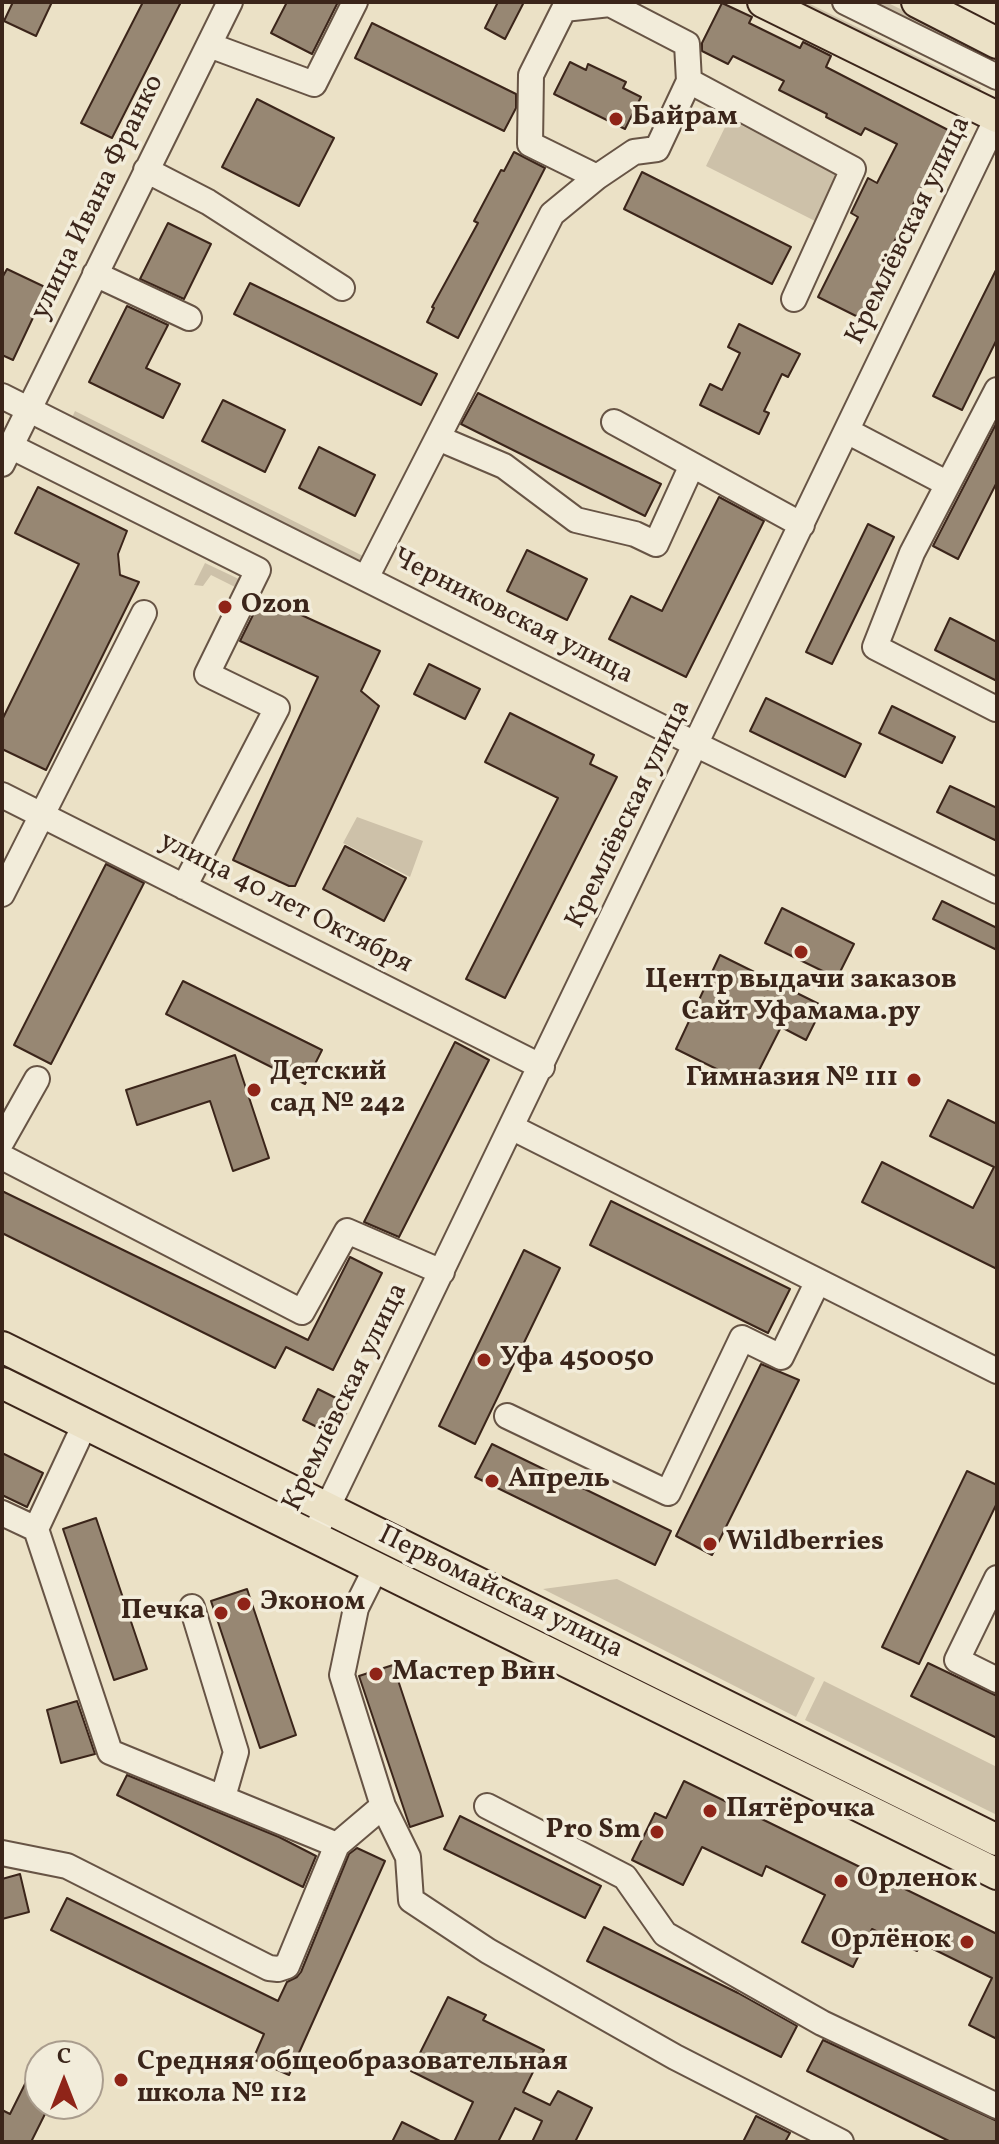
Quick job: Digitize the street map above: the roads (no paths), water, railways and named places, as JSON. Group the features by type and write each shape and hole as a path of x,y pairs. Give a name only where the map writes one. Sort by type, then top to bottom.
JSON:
{"main road":[{"path":"763,2 997,117"},
{"path":"917,2 997,43"},
{"name":"Первомайская улица","path":"2,1347 997,1840"},
{"name":"Первомайская улица","path":"2,1383 997,1874"}],"street":[{"name":"улица Ивана Франко","path":"6,455 230,2"},
{"path":"209,45 314,84 355,2"},
{"path":"845,2 997,77"},
{"path":"366,578 552,214 634,152 657,149 689,81 687,44 610,4 556,6 531,75 530,144 597,177"},
{"path":"689,81 853,169 794,299"},
{"name":"Кремлёвская улица","path":"313,1537 513,1128 997,117"},
{"path":"146,170 208,202 342,288"},
{"path":"95,274 189,318"},
{"path":"996,709 875,647 912,553 997,390"},
{"name":"Черниковская улица","path":"2,396 697,745 997,891"},
{"path":"614,422 802,525"},
{"path":"847,431 948,484"},
{"path":"438,438 504,466 576,520 635,534 656,544 692,465"},
{"path":"6,455 258,570 207,674 277,708 184,887"},
{"path":"2,894 144,613"},
{"name":"улица 40 лет Октября","path":"2,795 542,1067"},
{"path":"2,1141 37,1079"},
{"path":"513,1128 997,1371"},
{"path":"2,1157 302,1312 347,1231 442,1272"},
{"path":"507,1416 668,1493 742,1338 781,1357 818,1281"},
{"path":"85,1424 36,1529 110,1752 337,1845"},
{"path":"2,1513 36,1529"},
{"path":"376,1568 356,1608 342,1675 383,1806 408,1857 411,1900 488,1951 662,2050 841,2142"},
{"path":"997,1578 957,1660 997,1680"},
{"path":"192,1607 236,1752 223,1797"},
{"path":"2,1853 67,1866 269,1968 278,1969 287,1966 337,1845 383,1806"},
{"path":"487,1806 625,1877 665,1934 822,2023 997,2106"}],"place":[{"name":"Байрам","path":"616,119"},
{"name":"Ozon","path":"225,607"},
{"name":"Центр выдачи заказов Сайт Уфамама.ру","path":"801,952"},
{"name":"Гимназия № 111","path":"914,1080"},
{"name":"Детский сад № 242","path":"254,1090"},
{"name":"Уфа 450050","path":"484,1360"},
{"name":"Апрель","path":"492,1481"},
{"name":"Wildberries","path":"710,1544"},
{"name":"Эконом","path":"244,1604"},
{"name":"Печка","path":"221,1613"},
{"name":"Мастер Вин","path":"376,1674"},
{"name":"Пятёрочка","path":"710,1811"},
{"name":"Pro Sm","path":"657,1832"},
{"name":"Орленок","path":"841,1881"},
{"name":"Орлёнок","path":"967,1942"},
{"name":"Средняя общеобразовательная школа № 112","path":"121,2080"}]}
